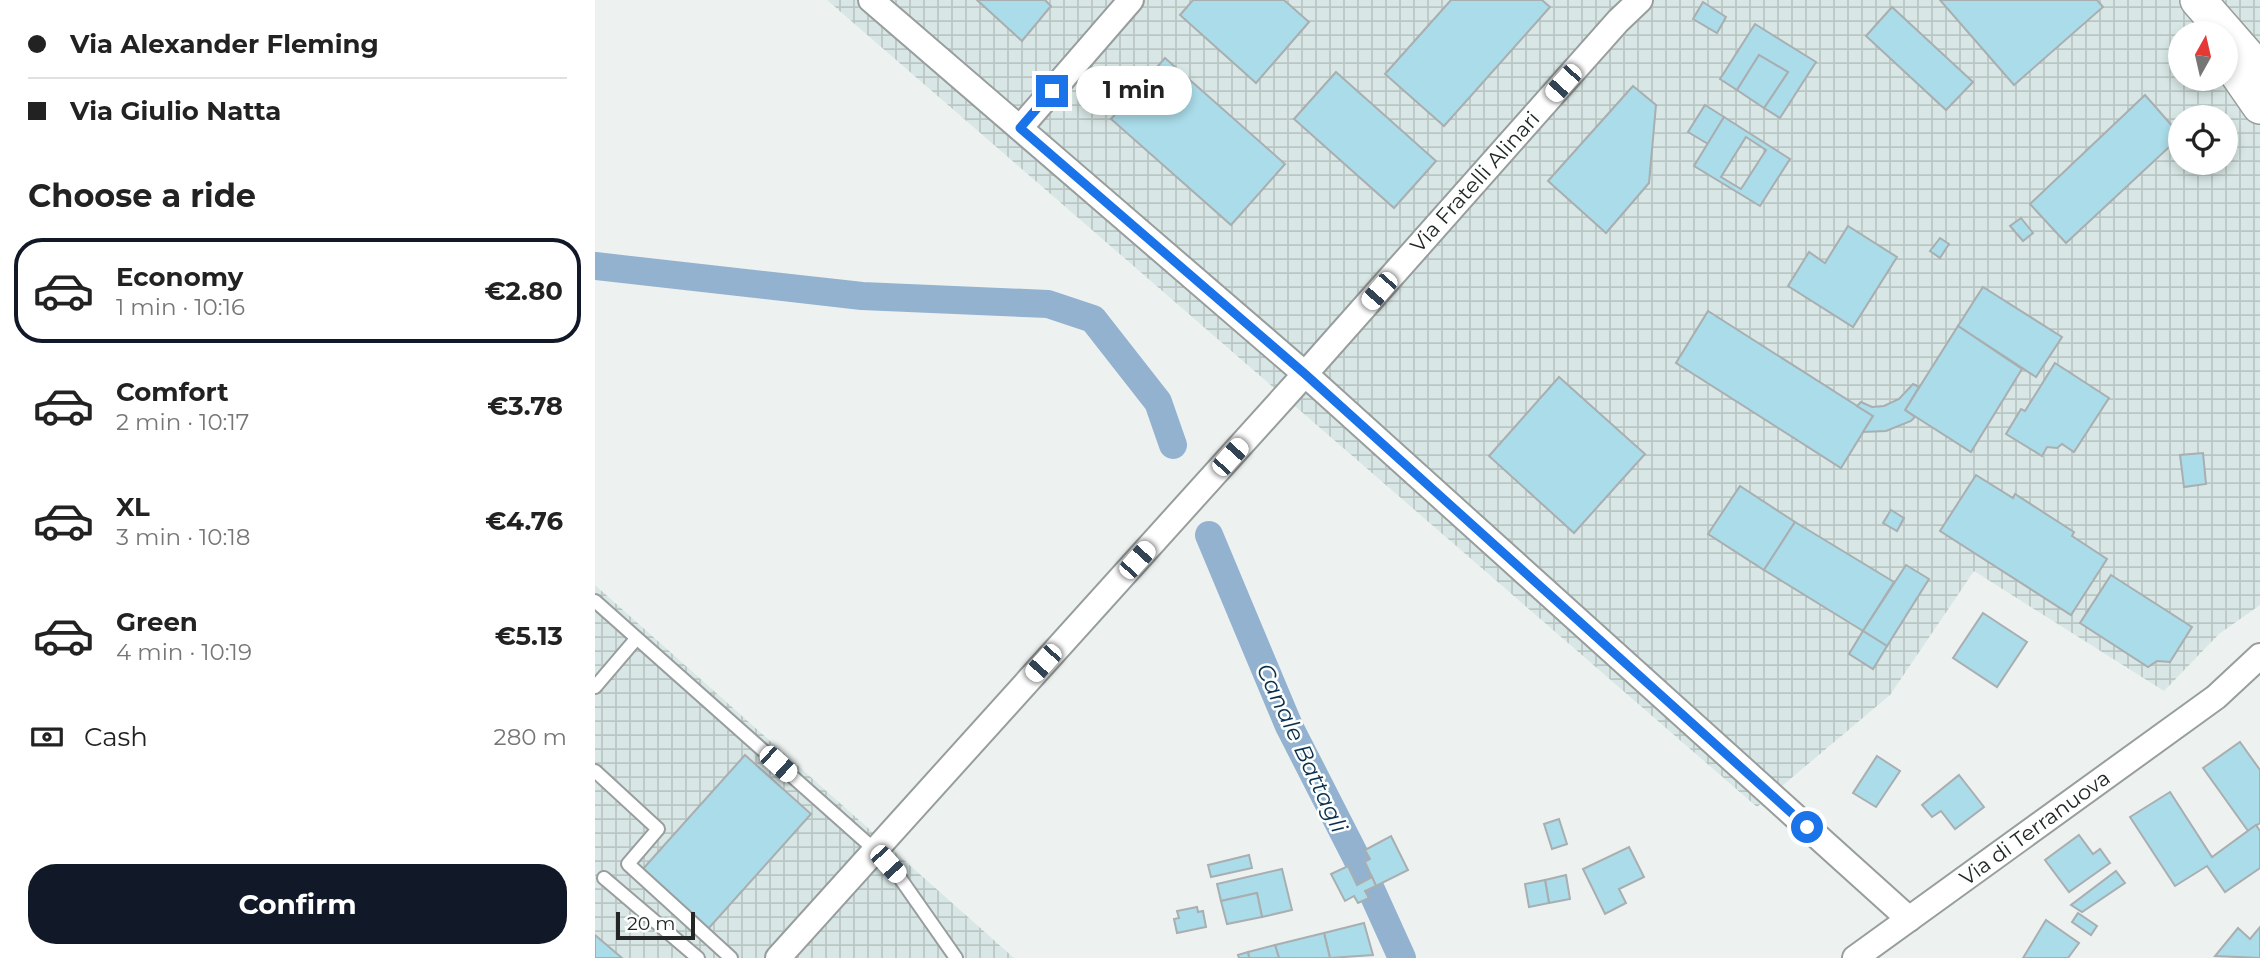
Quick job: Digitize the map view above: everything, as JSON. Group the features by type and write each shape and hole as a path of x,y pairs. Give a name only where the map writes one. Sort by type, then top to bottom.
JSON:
{"street":[{"path":"871,0 1305,374 1909,919"},
{"path":"1020,128 1131,0"},
{"name":"Via Fratelli Alinari","path":"778,958 1305,374 1599,41 1640,0"},
{"path":"2190,0 2203,21"},
{"path":"2198,0 2260,71"},
{"path":"2212,0 2260,38"},
{"path":"2238,74 2260,106"},
{"name":"Via di Terranuova","path":"1855,958 2215,697 2260,656"},
{"name":"Via di Terranuova","path":"2215,697 2260,674"}],"lane":[{"path":"595,601 875,849 900,878 956,958"},
{"path":"595,687 636,639"},
{"path":"595,771 658,829 628,864 731,958"},
{"path":"604,878 698,958"}],"shaded area":[{"path":"827,0 2260,0 2260,605 2219,634 2164,691 1974,571 1890,695 1757,807"},
{"path":"595,585 1014,958 595,958"}],"building":[{"path":"977,0 1045,0 1051,6 1022,41"},
{"path":"1193,0 1284,0 1309,22 1256,83 1180,15"},
{"path":"1451,0 1542,0 1550,7 1444,126 1385,74"},
{"path":"1940,0 2097,0 2103,7 2014,85"},
{"path":"1703,2 1726,17 1717,33 1693,19"},
{"path":"1892,7 1973,82 1946,110 1866,36"},
{"path":"1755,24 1816,62 1780,118 1764,108 1788,72 1759,55 1737,90 1720,79"},
{"path":"1759,55 1788,72 1764,108 1737,90"},
{"path":"1165,58 1285,164 1231,225 1111,119"},
{"path":"1336,72 1436,161 1394,208 1294,119"},
{"path":"1633,86 1656,105 1649,183 1606,233 1548,181"},
{"path":"2145,95 2168,121 2168,148 2066,243 2030,204"},
{"path":"1705,105 1724,117 1708,144 1688,132"},
{"path":"1724,117 1790,159 1760,206 1694,166","holes":["1746,137 1766,150 1741,189 1721,177"]},
{"path":"2021,218 2033,233 2023,241 2010,226"},
{"path":"1848,226 1897,257 1853,327 1788,286 1809,252 1825,263"},
{"path":"1940,238 1949,244 1940,258 1930,251"},
{"path":"1983,287 2062,337 2036,377 1958,326"},
{"path":"1708,311 1873,416 1841,468 1676,363"},
{"path":"1958,326 2022,369 1971,452 1905,410"},
{"path":"2055,363 2109,398 2074,452 2062,444 2057,448 2047,447 2042,456 2006,434 2021,409 2025,411"},
{"path":"1559,377 1645,454 1574,533 1489,456"},
{"path":"1913,384 1919,387 1905,410 1915,417 1911,421 1886,431 1863,432 1873,416 1857,406 1861,402 1872,407 1884,406 1899,399"},
{"path":"2203,453 2206,484 2184,487 2180,455"},
{"path":"1976,475 2013,498 2015,494 2074,532 2072,536 2107,559 2071,615 1940,531"},
{"path":"1740,486 1795,522 1764,570 1708,534"},
{"path":"1891,510 1904,518 1897,531 1883,523"},
{"path":"1795,522 1894,582 1863,631 1764,570"},
{"path":"1906,565 1929,579 1887,646 1863,631"},
{"path":"2111,575 2192,627 2170,662 2157,661 2148,667 2080,623"},
{"path":"1983,613 2027,642 1997,687 1953,658"},
{"path":"1863,631 1887,646 1873,669 1849,654"},
{"path":"2240,742 2260,770 2260,823 2248,831 2203,768"},
{"path":"745,755 811,814 708,929 642,870"},
{"path":"1877,756 1900,771 1876,807 1853,793"},
{"path":"1959,775 1984,807 1955,829 1941,811 1932,817 1922,805"},
{"path":"2170,792 2212,857 2256,825 2260,831 2260,868 2225,892 2207,866 2175,886 2130,817"},
{"path":"1559,819 1567,844 1552,849 1544,824"},
{"path":"2079,835 2093,854 2100,849 2110,863 2069,892 2045,860"},
{"path":"1391,836 1408,870 1376,886 1365,862 1370,859 1365,850"},
{"path":"1629,847 1644,877 1619,889 1626,903 1605,914 1583,869"},
{"path":"1249,855 1252,868 1211,877 1208,865"},
{"path":"1348,866 1357,885 1372,877 1376,886 1365,891 1369,898 1358,903 1354,896 1345,901 1331,874"},
{"path":"1282,869 1292,910 1262,917 1257,893 1221,901 1217,884"},
{"path":"2116,871 2125,883 2082,912 2071,905"},
{"path":"1566,875 1570,899 1549,903 1545,880"},
{"path":"1545,880 1549,903 1529,907 1525,884"},
{"path":"1257,893 1262,917 1227,924 1221,901"},
{"path":"1197,907 1198,912 1203,911 1206,927 1177,933 1174,919 1179,918 1177,911"},
{"path":"2078,913 2097,926 2091,935 2072,922"},
{"path":"2046,920 2079,943 2068,958 2023,958"},
{"path":"1364,923 1373,955 1330,958 1324,933"},
{"path":"2260,927 2260,958 2215,956 2238,928 2250,939"},
{"path":"1324,933 1330,958 1279,958 1275,945"},
{"path":"595,935 622,958 595,958"},
{"path":"1275,945 1279,958 1249,958 1248,952"},
{"path":"1248,952 1249,958 1239,958 1238,955"}],"waterway":[{"path":"595,266 862,296 1048,304 1093,319 1158,402 1173,445"},
{"name":"Canale Battagli","path":"1209,535 1289,726 1359,863 1402,958"}],"route":[{"path":"1052,91 1020,128 1305,374 1807,827"}]}
